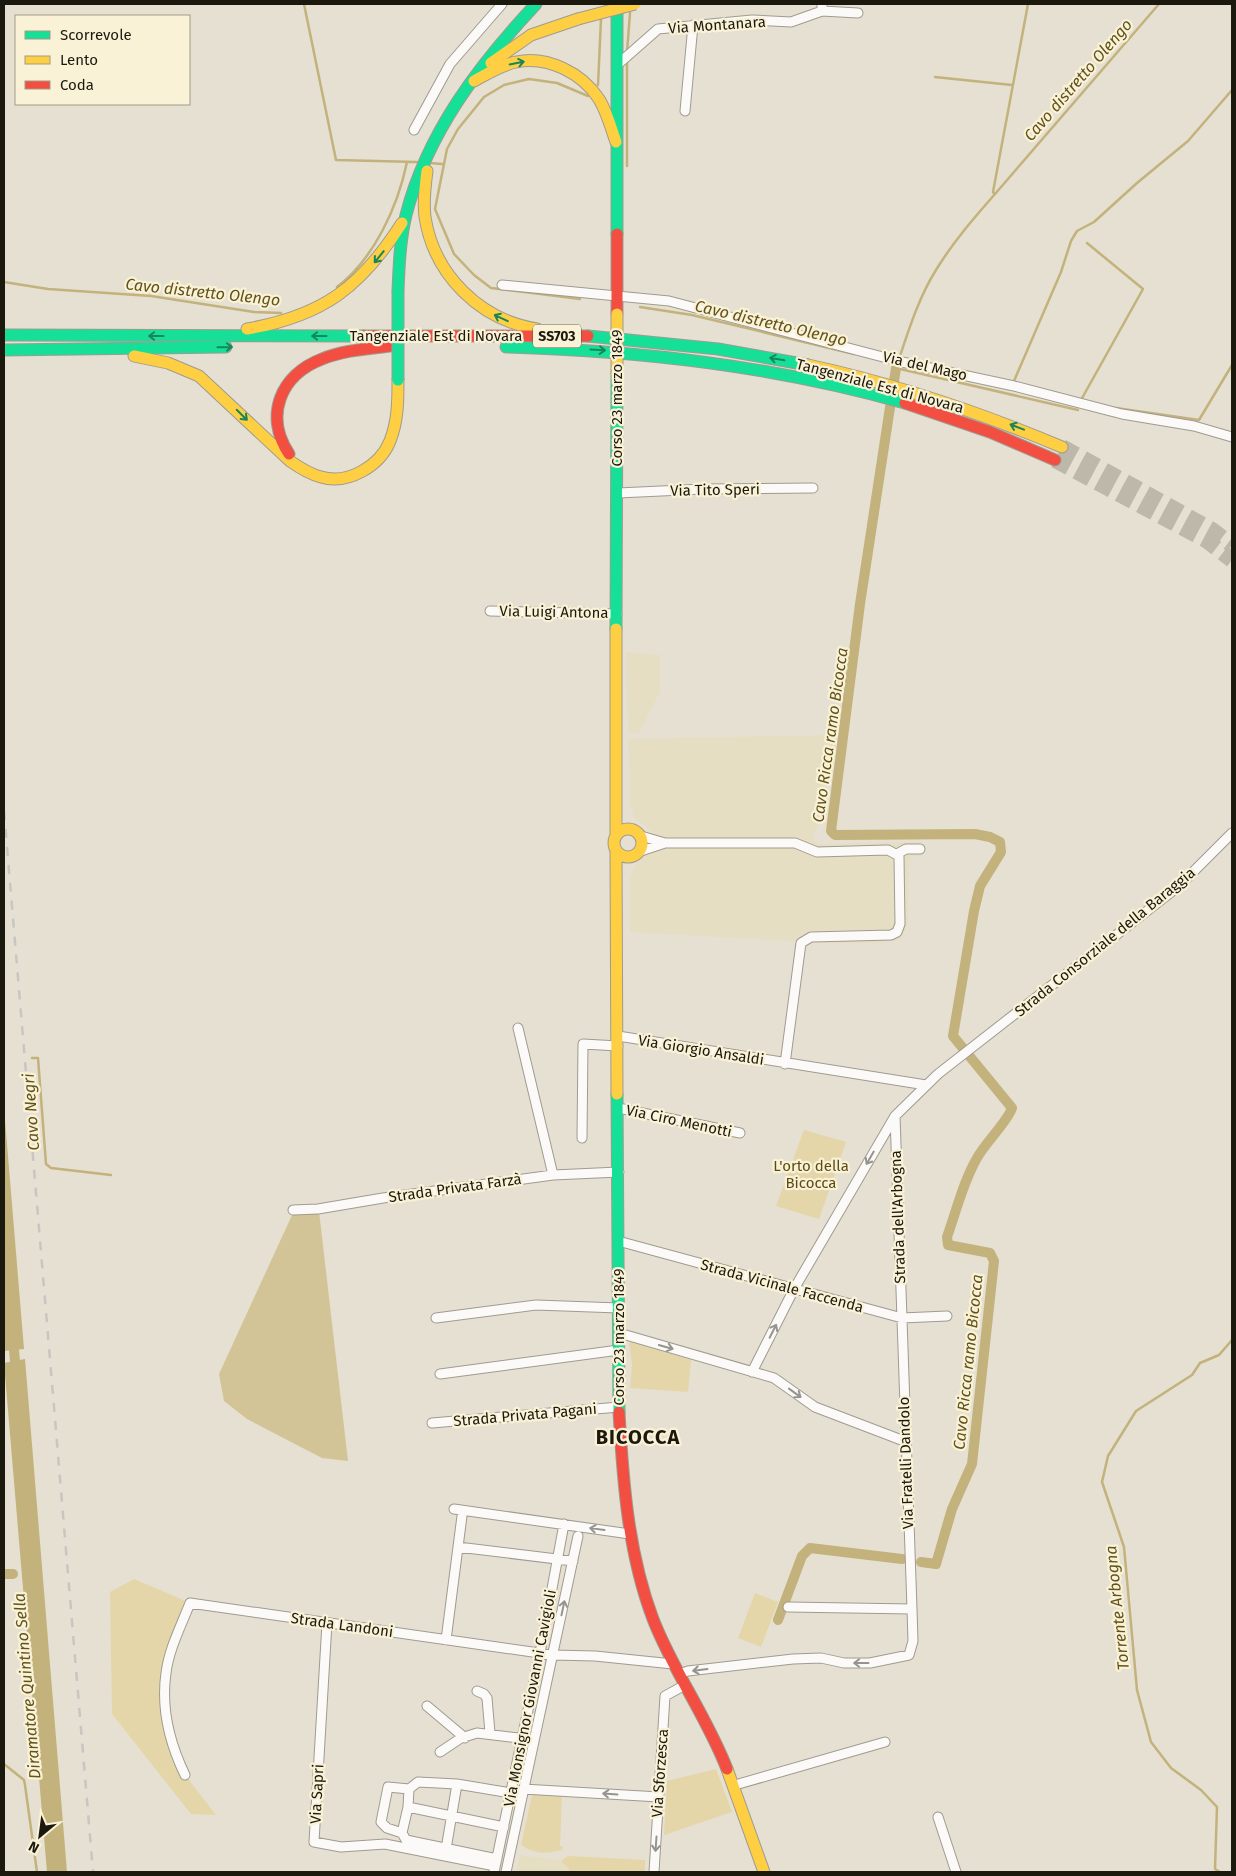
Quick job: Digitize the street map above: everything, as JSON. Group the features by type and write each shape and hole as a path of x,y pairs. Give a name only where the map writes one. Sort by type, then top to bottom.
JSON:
{"main road":[{"name":"SS703","path":"176,336 258,328 296,317 334,297 360,279 389,244 406,216 426,164 432,142 453,107 495,48 536,4"},
{"name":"Corso 23 marzo 1849","path":"616,835 618,792 618,493 616,142 624,59 617,4"},
{"name":"SS703","path":"472,82 496,58 544,29 635,4"},
{"name":"SS703","path":"472,82 498,68 518,62 544,62 568,71 593,92 608,115 616,142"},
{"name":"SS703","path":"426,164 425,219 440,261 464,293 490,312 517,324 530,328 564,329 600,336"},
{"name":"SS703","path":"37,350 136,356 177,366 197,375 215,388 269,442 300,468 319,477 337,479 353,476 369,467 381,455 393,436 398,411 398,292 406,216"},
{"name":"Tangenziale Est di Novara","path":"4,335 600,336 706,346 811,365 895,386 986,416 1062,447"},
{"name":"SS703","path":"300,468 286,451 279,435 275,416 277,404 284,388 296,375 315,362 338,354 390,346"},
{"name":"Tangenziale Est di Novara","path":"4,350 390,346 593,349 700,358 801,376 893,399 984,429 1055,460"},
{"name":"Corso 23 marzo 1849","path":"618,792 627,817 640,835"},
{"path":"627,829 640,835 643,845 640,852 634,856 625,857 616,852 614,845 616,835 627,829"},
{"name":"Corso 23 marzo 1849","path":"616,852 618,894 619,1407 623,1478 630,1534 652,1619 673,1664 708,1726 735,1786 764,1872"},
{"name":"Corso 23 marzo 1849","path":"618,894 628,868 640,852"}],"street":[{"path":"414,130 450,64 502,4"},
{"path":"822,7 858,13"},
{"name":"Via Montanara","path":"624,59 658,29 752,20 791,22 822,7"},
{"path":"685,111 693,25"},
{"name":"Via del Mago","path":"502,285 669,301 898,361 1014,386 1122,414 1194,426 1232,438"},
{"name":"Via Tito Speri","path":"618,493 704,489 813,488"},
{"name":"Via Luigi Antona","path":"490,611 617,614"},
{"name":"Strada Consorziale della Baraggia","path":"926,1085 1179,886 1232,833"},
{"path":"640,835 665,843 796,843 817,852 888,850 897,854 906,849 920,849"},
{"path":"640,852 665,843"},
{"name":"Via Giorgio Ansaldi","path":"785,1064 801,944 807,938 891,936 897,932 900,924 900,861 897,854"},
{"path":"518,1028 552,1175"},
{"name":"Via Giorgio Ansaldi","path":"582,1138 583,1044 618,1041 926,1085"},
{"path":"752,1372 794,1289 895,1116 926,1085"},
{"name":"Via Ciro Menotti","path":"618,1108 740,1133"},
{"name":"Strada dell'Arbogna","path":"895,1116 902,1318"},
{"name":"Strada Privata Farzà","path":"293,1210 318,1209 383,1198 552,1175 619,1172"},
{"name":"Strada Vicinale Faccenda","path":"618,1241 902,1318 946,1316"},
{"path":"436,1318 536,1305 619,1308"},
{"name":"Via Fratelli Dandolo","path":"682,1680 688,1671 793,1659 821,1658 844,1663 870,1663 909,1655 913,1641 904,1441 902,1318"},
{"path":"619,1333 774,1378 815,1407 904,1441"},
{"path":"440,1374 619,1350"},
{"name":"Strada Privata Pagani","path":"432,1423 619,1407"},
{"path":"454,1509 630,1534"},
{"path":"446,1640 462,1516"},
{"name":"Via Monsignor Giovanni Cavigioli","path":"495,1866 540,1653 564,1524"},
{"name":"Via Monsignor Giovanni Cavigioli","path":"506,1872 578,1536"},
{"path":"458,1547 573,1561"},
{"name":"Strada Landoni","path":"185,1775 169,1733 166,1677 173,1648 190,1604 553,1655 594,1656 673,1664"},
{"path":"788,1607 912,1609"},
{"name":"Via Sapri","path":"327,1623 314,1842 341,1846 385,1844 495,1866"},
{"name":"Via Sforzesca","path":"654,1872 665,1696 682,1680"},
{"path":"477,1692 484,1694 487,1698 490,1733"},
{"path":"427,1706 465,1738"},
{"path":"440,1752 477,1733 490,1733 533,1740"},
{"path":"735,1786 886,1742"},
{"path":"495,1866 446,1849 406,1840 402,1833 387,1828 382,1822 385,1792 388,1787 409,1789 418,1782 457,1784 511,1793"},
{"path":"446,1849 457,1784"},
{"path":"402,1833 408,1807 409,1789"},
{"path":"523,1789 659,1797"},
{"path":"408,1807 504,1826"},
{"path":"938,1816 956,1872"}],"shaded area":[{"path":"626,652 660,655 660,692 639,733 628,733"},
{"path":"834,735 823,813 814,835 814,842 821,844 922,842 921,856 913,856 909,859 908,924 901,939 882,943 824,943 630,932 630,877 636,864 653,850 654,834 634,817 630,803 628,739"},
{"path":"4,1108 24,1349 4,1351"},
{"path":"319,1211 348,1461 322,1458 247,1419 224,1401 219,1374 293,1213"},
{"path":"25,1359 67,1872 47,1872 4,1363"},
{"path":"520,1855 561,1861 569,1869 569,1872 516,1872"}],"green space":[{"name":"L'orto della Bicocca","path":"804,1130 846,1142 819,1219 776,1206"},
{"path":"632,1342 691,1360 688,1392 630,1388 632,1364 629,1343"},
{"path":"134,1579 190,1603 166,1677 169,1733 185,1775 216,1815 191,1814 112,1714 110,1592"},
{"path":"755,1593 778,1602 761,1647 738,1638"},
{"path":"716,1769 732,1812 664,1835 667,1781"},
{"path":"533,1791 562,1793 560,1846 563,1847 562,1850 540,1852 521,1845"},
{"path":"568,1856 645,1860 645,1872 569,1872 569,1869 561,1861"}],"waterway":[{"name":"Cavo distretto Olengo","path":"304,4 336,160 417,162"},
{"name":"Cavo distretto Olengo","path":"899,359 915,313 930,280 957,240 995,194 993,192 1028,4"},
{"name":"Cavo distretto Olengo","path":"995,194 1159,4"},
{"path":"627,52 630,13"},
{"name":"Cavo distretto Olengo","path":"598,85 601,19"},
{"path":"627,60 627,166"},
{"path":"935,77 1012,85"},
{"name":"Cavo distretto Olengo","path":"580,299 491,288 474,275 454,254 435,209 447,149 458,129 484,97 504,85 529,79 557,83 588,96"},
{"path":"1014,381 1061,272 1071,241 1077,231 1094,222 1188,141 1232,90"},
{"name":"Cavo distretto Olengo","path":"337,287 362,262 373,247 391,214 407,162"},
{"name":"Cavo distretto Olengo","path":"430,163 442,164"},
{"path":"1081,400 1143,289 1087,243"},
{"name":"Cavo distretto Olengo","path":"4,282 48,289 151,296 254,312 281,313"},
{"name":"Cavo distretto Olengo","path":"640,307 692,315 854,354"},
{"path":"893,364 896,365 896,368 1078,410"},
{"path":"1116,408 1199,420 1232,365"},
{"name":"Cavo Ricca ramo Bicocca","path":"896,368 860,604 831,831 835,835 975,834 990,837 1000,842 1001,852 980,886 953,1036 1012,1108 972,1167 947,1237 948,1245 990,1253 994,1261 972,1464 952,1509 936,1564 921,1562"},
{"name":"Cavo Negri","path":"32,1058 38,1058 46,1164 51,1168 111,1175"},
{"name":"Diramatore Quintino Sella","path":"13,1338 16,1373"},
{"name":"Torrente Arbogna","path":"1220,1872 1215,1869 1217,1807 1201,1790 1171,1768 1151,1742 1137,1690 1124,1547 1102,1482 1108,1456 1136,1411 1192,1375 1200,1363 1219,1355 1232,1340"},
{"name":"Cavo Ricca ramo Bicocca","path":"778,1620 802,1556 810,1548 902,1559"},
{"path":"4,1574 13,1574"},
{"path":"4,1764 24,1780 37,1872"}],"tunnel":[{"path":"1062,447 1212,530 1232,545"},
{"path":"1055,460 1206,540 1232,560"}],"railway":[{"path":"4,811 93,1872"}],"traffic: fast":[{"path":"398,291 399,263 404,224 415,185 427,156 441,128 475,76 536,4"},
{"path":"617,4 617,234"},
{"path":"398,291 398,380"},
{"path":"4,335 364,336"},
{"path":"588,336 718,349 808,365"},
{"path":"4,350 226,347"},
{"path":"506,347 607,352 757,370 807,379 905,403"},
{"path":"616,629 617,374"},
{"path":"617,1094 619,1412"}],"traffic: slow":[{"path":"578,19 635,4"},
{"path":"491,63 531,35 578,19"},
{"path":"474,81 500,67 516,62 540,61 563,68 583,81 599,99 607,115 616,142"},
{"path":"427,171 424,200 425,217 430,238 438,258 449,276 479,305 497,316 516,324 537,329"},
{"path":"247,329 298,316 319,307 338,295 371,265 402,223"},
{"path":"617,314 617,374"},
{"path":"134,356 168,363 199,376 290,461 312,474 331,479 352,476 362,471 379,458 385,450 393,433 396,418 398,380"},
{"path":"808,365 873,381 937,400 1000,422 1062,447"},
{"path":"616,629 616,835"},
{"path":"628,829 638,833 642,843 638,853 628,857 618,853 614,843 618,833 628,829"},
{"path":"616,852 617,1094"},
{"path":"727,1769 764,1872"}],"traffic: jam":[{"path":"617,234 617,314"},
{"path":"364,336 588,336"},
{"path":"289,454 282,440 277,411 280,398 296,375 307,366 330,356 356,350 390,346"},
{"path":"905,403 990,432 1055,460"},
{"path":"619,1412 622,1465 628,1517 632,1543 645,1594 661,1638 710,1731 727,1769"}],"district":[{"name":"BICOCCA","path":"638,1437"}]}
